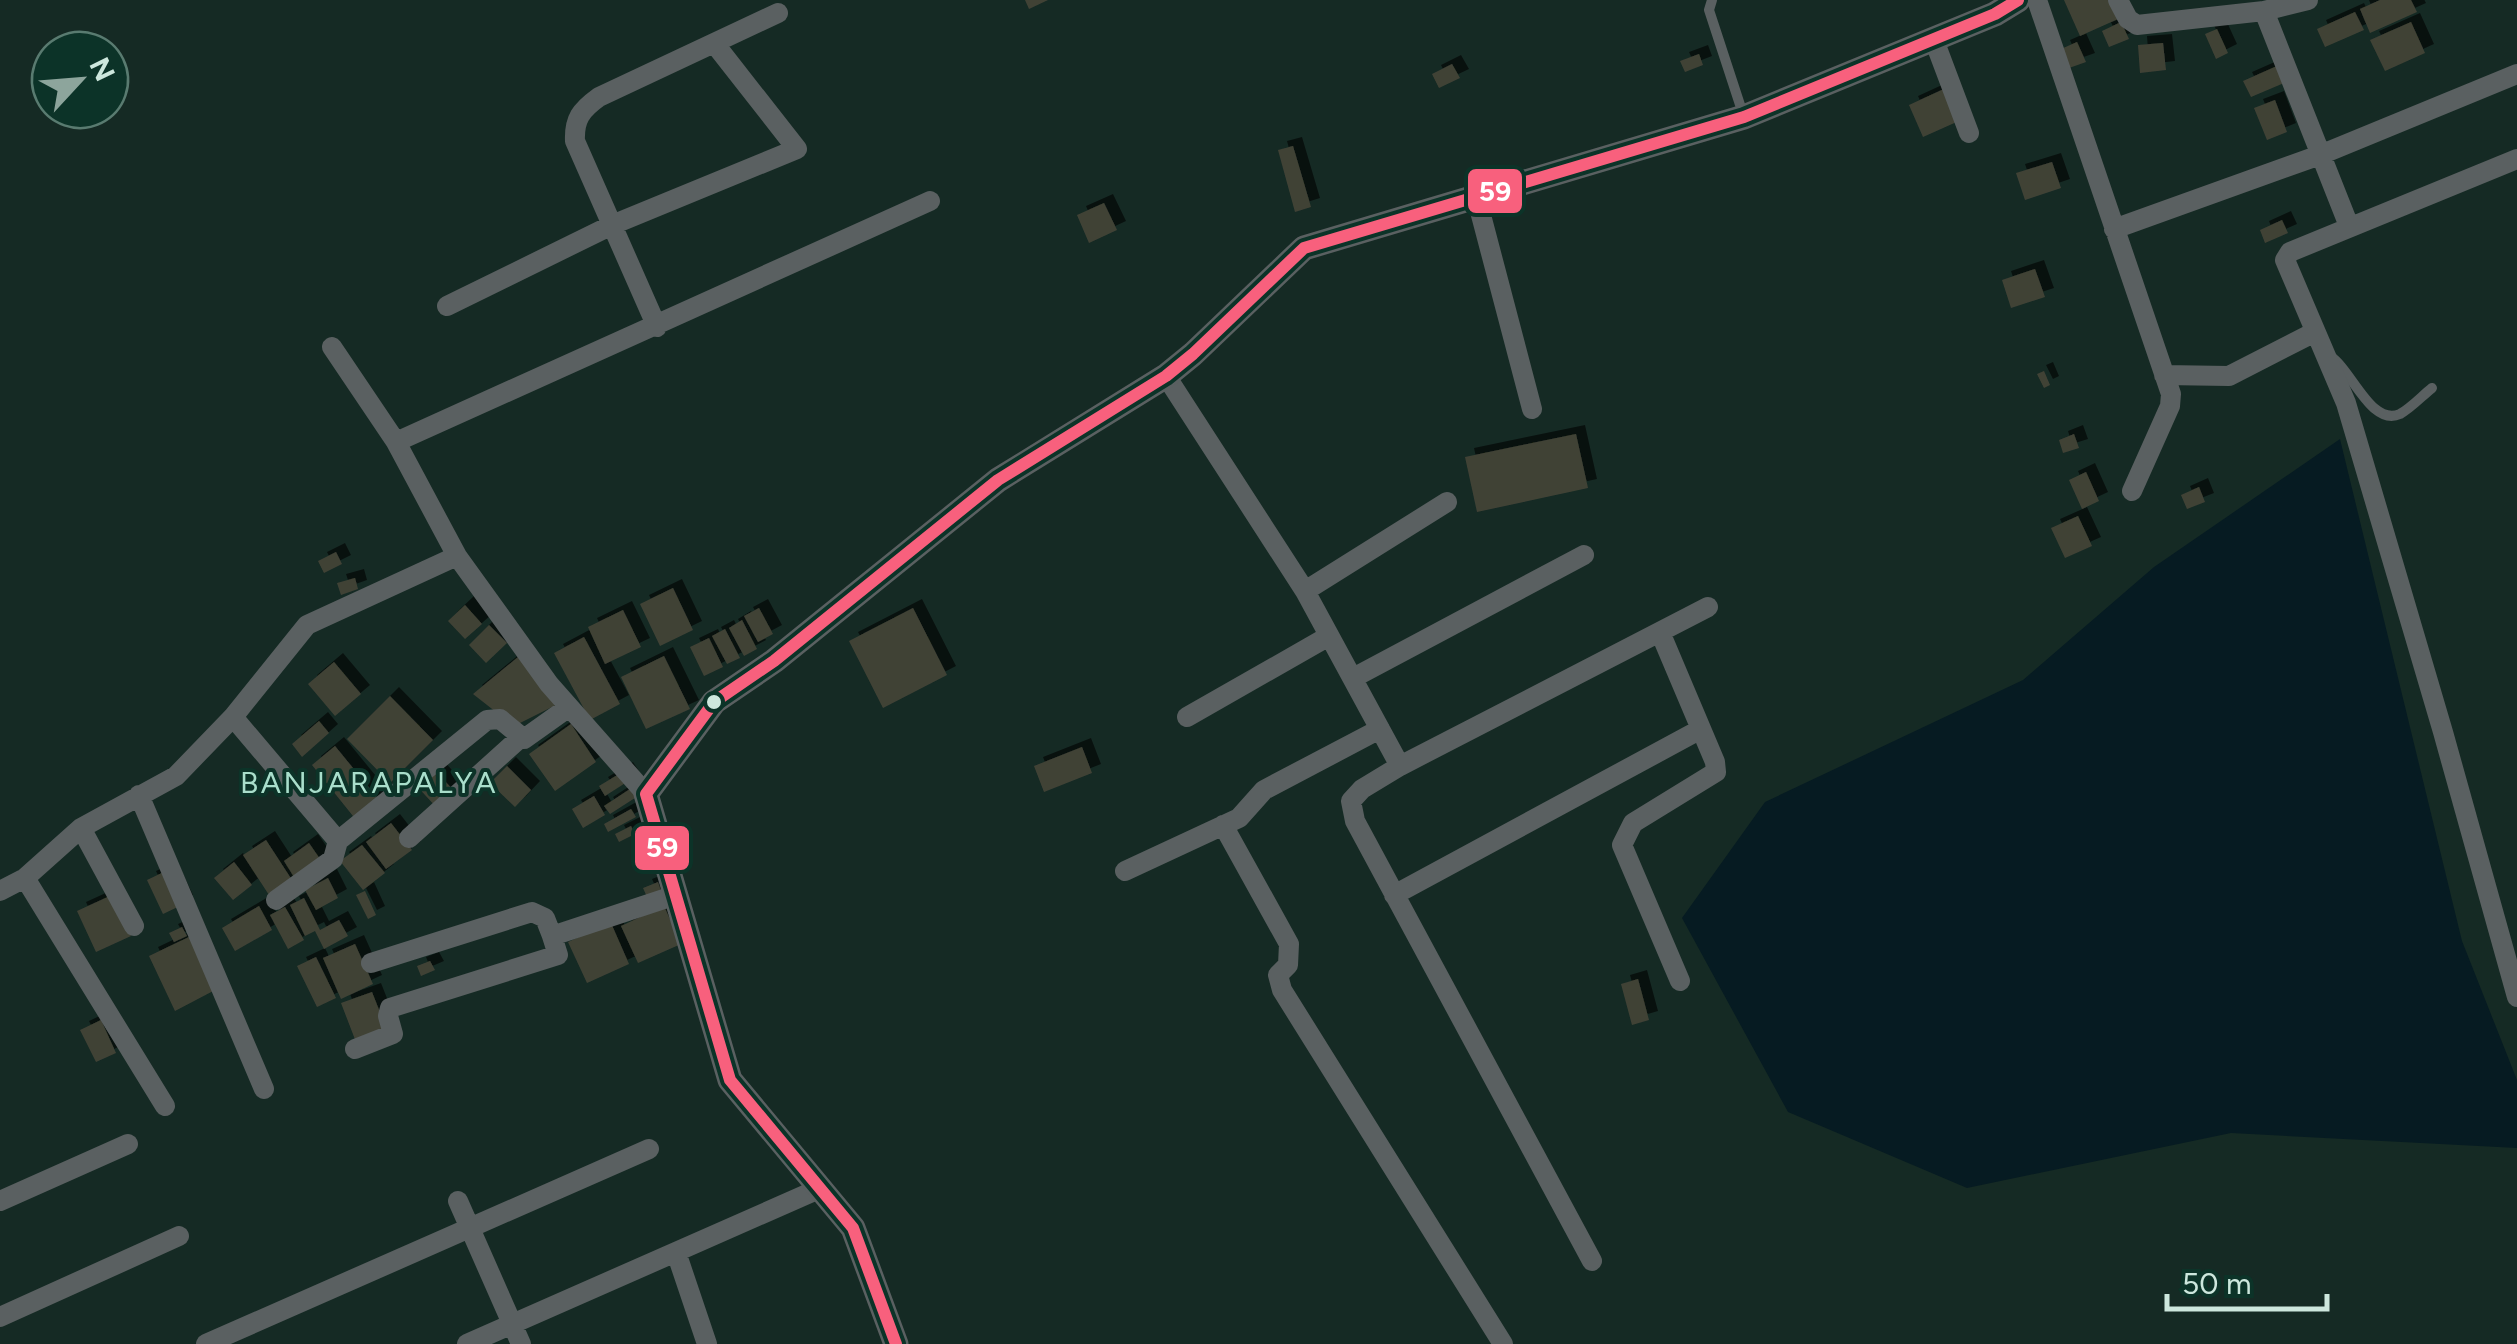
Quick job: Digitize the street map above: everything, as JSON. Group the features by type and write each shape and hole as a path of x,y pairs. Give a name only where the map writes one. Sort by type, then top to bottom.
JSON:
{"street":[{"path":"646,794 714,702 774,661 998,480 1166,376 1304,248 1744,117 1995,14 2018,0"},
{"path":"2037,0 2171,394 2170,406 2132,491"},
{"path":"2118,0 2128,19 2137,25 2264,12 2308,0"},
{"path":"656,327 575,141 574,124 583,109 599,97 778,12"},
{"path":"2264,12 2349,226"},
{"path":"1934,40 1969,134"},
{"path":"447,306 612,226 798,149 714,43"},
{"path":"2114,229 2320,155 2517,74"},
{"path":"2517,159 2286,255 2285,266 2346,403 2517,997"},
{"path":"1476,196 1532,409"},
{"path":"396,442 930,201"},
{"path":"2164,375 2229,376 2315,332"},
{"path":"332,347 396,442 456,556 548,684 646,794 730,1080 853,1228 896,1344"},
{"path":"1166,376 1305,591 1400,766"},
{"path":"1305,591 1447,502"},
{"path":"1352,678 1584,555"},
{"path":"0,891 25,878 81,828 176,776 233,717 307,625 456,556"},
{"path":"1592,1261 1394,895 1355,820 1351,801 1362,789 1400,766 1708,608"},
{"path":"1660,632 1716,772 1633,823 1622,845 1680,981"},
{"path":"1187,717 1329,636"},
{"path":"409,838 520,738 528,738 569,707"},
{"path":"233,717 338,841"},
{"path":"276,900 333,859 338,841 487,720 500,718 520,738"},
{"path":"1125,871 1244,814 1264,790 1380,729"},
{"path":"1394,895 1702,730"},
{"path":"139,794 264,1089"},
{"path":"1222,825 1289,944 1288,965 1278,975 1282,990 1504,1344"},
{"path":"81,828 134,926"},
{"path":"25,878 165,1106"},
{"path":"552,936 676,895"},
{"path":"354,1049 392,1034 390,1008 558,955 545,918 532,912 371,963"},
{"path":"0,1201 128,1144"},
{"path":"206,1344 649,1149"},
{"path":"467,1344 516,1334 676,1252 820,1188"},
{"path":"458,1202 516,1334"},
{"path":"0,1317 179,1236"},
{"path":"676,1252 707,1344"}],"lane":[{"path":"1712,0 1709,10 1744,117"},
{"path":"2324,353 2343,366 2375,412 2384,416 2400,414 2432,388"}],"water":[{"path":"2340,439 2462,941 2517,1080 2517,1148 2231,1133 1967,1188 1788,1112 1682,918 1765,802 2023,680 2154,567"}],"building":[{"path":"1025,0 1048,0 1029,9"},
{"path":"2064,0 2110,0 2118,19 2080,36"},
{"path":"2380,0 2411,0 2417,12 2370,33 2360,9"},
{"path":"2355,12 2364,30 2325,47 2317,29"},
{"path":"2121,22 2129,39 2109,47 2102,31"},
{"path":"2411,22 2425,53 2385,71 2370,40"},
{"path":"2217,29 2228,53 2216,59 2205,34"},
{"path":"2077,42 2086,62 2069,68 2061,49"},
{"path":"2163,43 2166,70 2140,73 2138,45"},
{"path":"1699,54 1703,65 1685,72 1680,61"},
{"path":"1452,64 1460,78 1439,88 1432,74"},
{"path":"2277,66 2284,83 2251,97 2243,81"},
{"path":"1946,88 1961,120 1923,137 1909,105"},
{"path":"2275,100 2287,132 2267,140 2254,108"},
{"path":"1293,146 1311,207 1295,212 1278,150"},
{"path":"2052,162 2061,188 2025,200 2016,173"},
{"path":"1104,203 1117,230 1089,243 1077,215"},
{"path":"2282,220 2288,233 2265,243 2260,230"},
{"path":"2035,269 2045,297 2011,308 2002,280"},
{"path":"2044,371 2050,385 2044,388 2037,374"},
{"path":"1576,434 1588,488 1477,512 1465,457"},
{"path":"2074,434 2079,448 2063,453 2059,440"},
{"path":"2086,472 2099,501 2082,509 2069,480"},
{"path":"2199,487 2205,502 2187,509 2181,495"},
{"path":"2078,516 2092,546 2065,558 2051,528"},
{"path":"336,552 342,564 324,573 318,561"},
{"path":"355,578 358,589 341,595 337,583"},
{"path":"673,588 693,630 660,646 640,604"},
{"path":"465,605 482,624 465,639 448,621"},
{"path":"759,608 773,634 758,642 744,616"},
{"path":"913,608 947,675 883,708 849,641"},
{"path":"623,610 641,647 605,664 588,627"},
{"path":"742,620 757,649 744,656 729,628"},
{"path":"489,625 507,643 486,663 469,645"},
{"path":"725,629 740,658 727,664 712,636"},
{"path":"584,637 620,704 590,720 554,653"},
{"path":"709,638 723,667 704,676 690,647"},
{"path":"664,656 690,709 646,729 621,677"},
{"path":"518,657 556,705 514,726 473,694"},
{"path":"334,662 361,694 335,716 308,684"},
{"path":"390,696 433,740 390,783 347,739"},
{"path":"319,721 329,733 302,757 292,744"},
{"path":"571,724 596,762 555,791 529,754"},
{"path":"335,746 380,801 357,821 312,765"},
{"path":"1082,747 1092,773 1044,792 1034,766"},
{"path":"431,766 455,792 437,808 414,783"},
{"path":"507,766 531,790 515,807 490,783"},
{"path":"624,771 630,780 605,796 599,786"},
{"path":"633,787 638,796 610,814 604,806"},
{"path":"594,796 605,815 583,828 572,809"},
{"path":"631,809 636,817 608,832 604,824"},
{"path":"391,823 412,850 386,869 366,842"},
{"path":"631,826 635,834 619,842 615,834"},
{"path":"266,840 292,880 269,895 243,855"},
{"path":"309,843 320,859 294,877 284,861"},
{"path":"362,845 385,873 363,890 340,861"},
{"path":"234,862 252,885 233,900 214,878"},
{"path":"168,870 184,904 163,914 147,880"},
{"path":"328,878 338,898 316,910 305,890"},
{"path":"658,882 662,894 648,899 643,888"},
{"path":"365,891 376,915 368,919 356,895"},
{"path":"112,895 131,936 96,952 77,911"},
{"path":"304,898 320,930 339,920 348,936 324,949 315,931 305,936 290,905"},
{"path":"259,906 272,930 235,951 222,928"},
{"path":"664,906 681,944 638,963 621,926"},
{"path":"285,907 304,940 288,949 270,915"},
{"path":"611,923 629,964 587,983 568,942"},
{"path":"182,927 187,936 174,942 169,933"},
{"path":"191,936 215,990 175,1011 149,956"},
{"path":"355,944 373,984 341,999 323,958"},
{"path":"316,957 336,998 317,1007 297,966"},
{"path":"430,961 435,970 421,976 417,966"},
{"path":"1638,979 1649,1020 1632,1025 1621,984"},
{"path":"372,992 387,1030 356,1042 341,1003"},
{"path":"101,1020 116,1053 96,1062 80,1030"}],"transit line":[{"name":"59","path":"896,1344 853,1228 730,1080 646,794 714,702 774,661 998,480 1166,376 1304,248 1744,117 1995,14 2018,0"}],"district":[{"name":"BANJARAPALYA","path":"369,782"}]}
